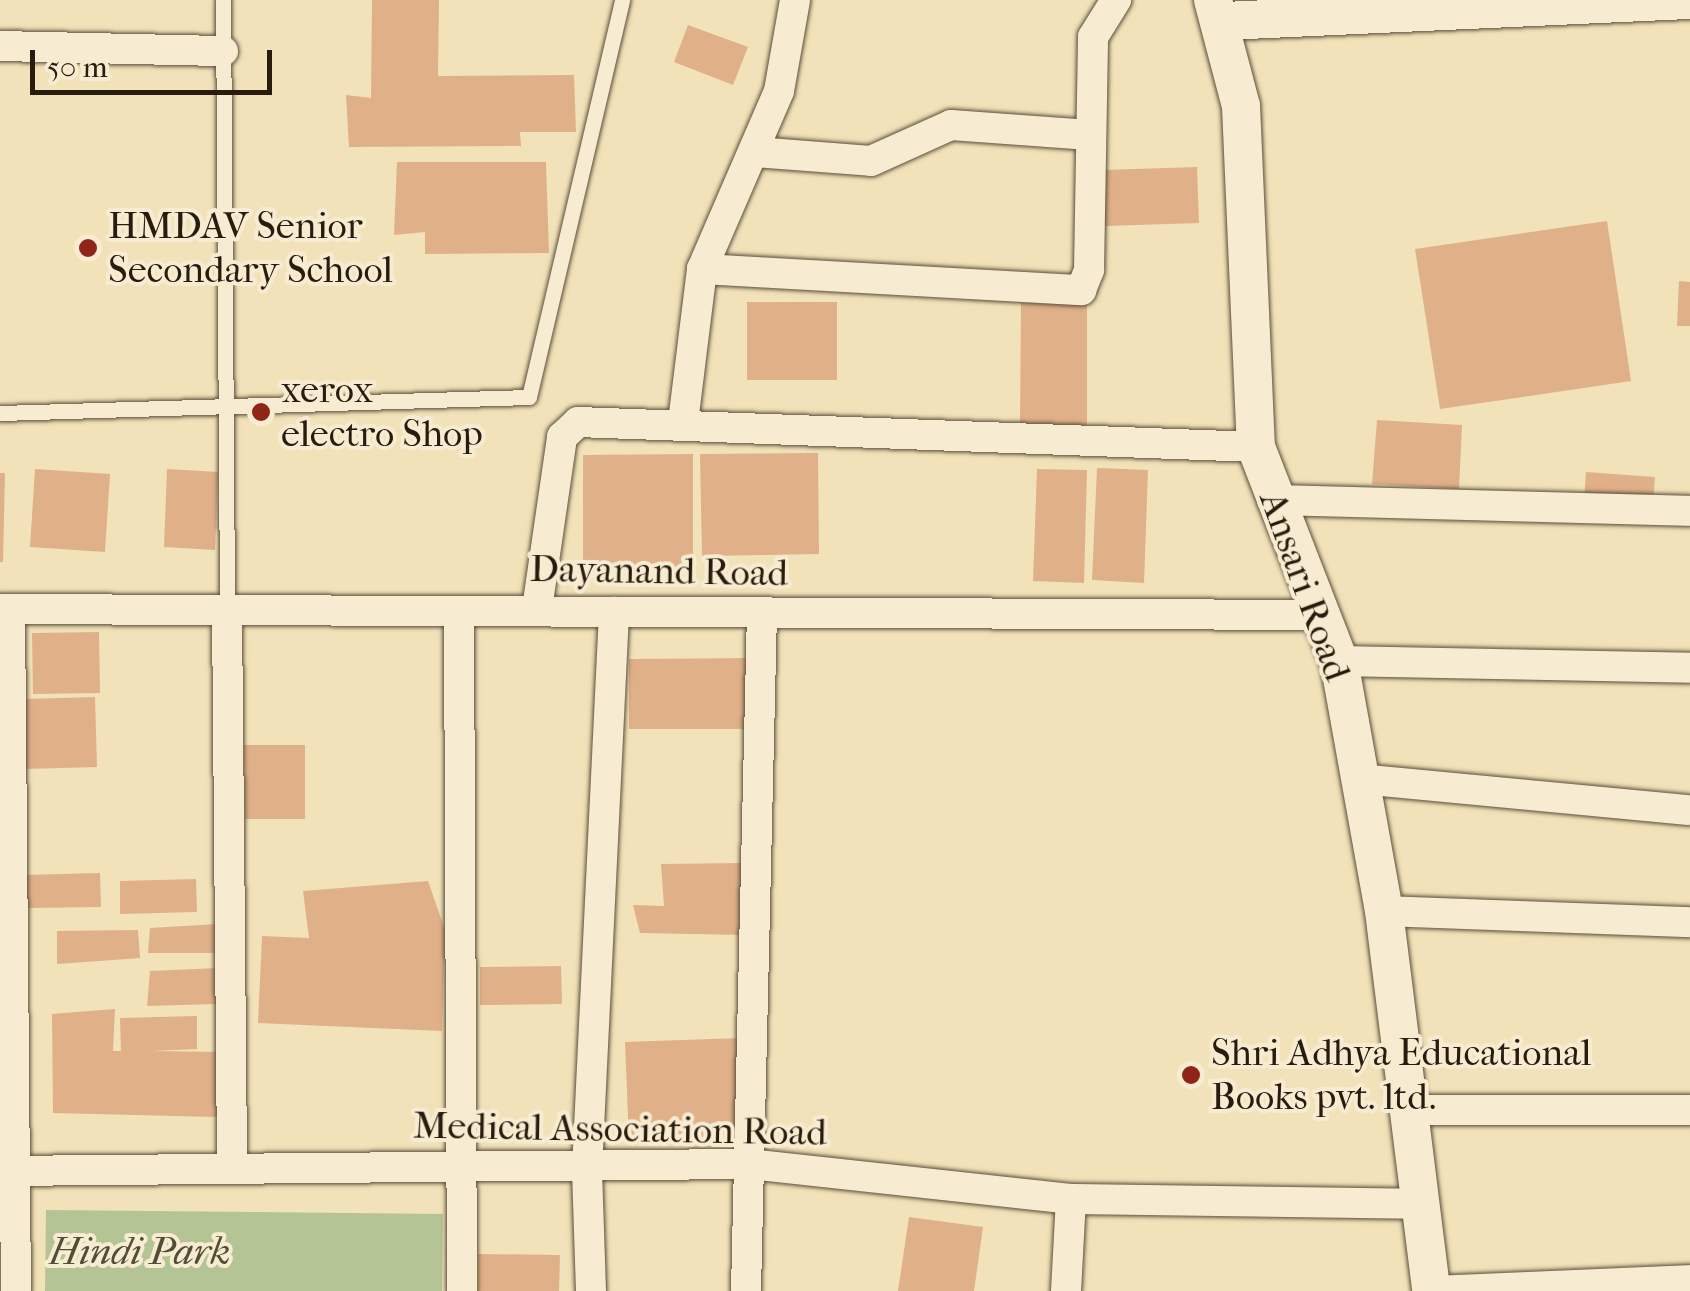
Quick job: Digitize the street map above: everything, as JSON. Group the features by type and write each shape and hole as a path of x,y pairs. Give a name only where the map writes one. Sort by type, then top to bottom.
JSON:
{"street":[{"path":"683,422 702,269 779,91 794,0"},
{"path":"702,269 1081,290 1090,270 1093,37 1116,0"},
{"path":"1219,10 1690,0"},
{"name":"Ansari Road","path":"1219,10 1241,106 1256,447 1272,500 1339,661 1384,911 1431,1291"},
{"path":"0,46 223,51"},
{"path":"755,152 870,161 951,125 1090,135"},
{"path":"537,608 566,428 683,422 1256,447"},
{"path":"1272,500 1690,511"},
{"name":"Dayanand Road","path":"5,610 459,612 537,608 614,612 1317,615"},
{"path":"5,610 8,1171 16,1291"},
{"path":"227,610 232,1165"},
{"path":"459,612 462,1291"},
{"path":"591,1291 587,1170 614,612"},
{"path":"746,1291 762,613"},
{"path":"1339,661 1690,668"},
{"path":"1360,779 1690,810"},
{"path":"1384,911 1690,922"},
{"path":"1410,1110 1690,1110"},
{"name":"Medical Association Road","path":"8,1171 462,1162 587,1170 748,1164 1071,1199 1418,1204"},
{"path":"1066,1291 1071,1199"},
{"path":"1431,1291 1690,1280"}],"lane":[{"path":"223,0 227,610"},
{"path":"0,413 529,397 622,0"}],"green space":[{"name":"Hindi Park","path":"46,1210 443,1214 442,1291 45,1291"}],"building":[{"path":"372,0 439,0 438,76 574,75 576,132 520,132 521,146 349,147 346,95 371,98"},
{"path":"688,25 748,47 733,85 674,62"},
{"path":"397,162 546,162 549,253 425,254 425,232 394,235"},
{"path":"1197,167 1199,223 1105,226 1103,170"},
{"path":"1607,221 1631,381 1440,409 1415,249"},
{"path":"1679,281 1690,282 1690,326 1677,326"},
{"path":"747,302 837,302 837,380 747,380"},
{"path":"1021,303 1087,304 1087,425 1020,426"},
{"path":"1377,420 1462,425 1459,489 1372,484"},
{"path":"818,453 819,554 702,556 700,454"},
{"path":"693,454 693,571 583,571 583,455"},
{"path":"1097,468 1148,470 1144,583 1092,580"},
{"path":"35,469 110,474 105,552 30,547"},
{"path":"167,469 218,472 215,550 164,547"},
{"path":"1037,469 1087,470 1084,583 1033,581"},
{"path":"1586,472 1655,477 1653,505 1584,500"},
{"path":"0,473 5,473 3,562 0,562"},
{"path":"99,632 100,693 33,694 32,633"},
{"path":"758,658 758,729 629,729 629,659"},
{"path":"95,697 97,767 26,769 24,699"},
{"path":"244,745 305,745 305,819 245,819"},
{"path":"743,863 744,935 640,933 633,905 664,906 661,864"},
{"path":"100,873 101,907 24,908 23,875"},
{"path":"196,879 197,912 120,914 120,881"},
{"path":"428,881 455,959 444,959 442,1031 258,1023 262,936 309,938 303,891"},
{"path":"218,924 222,953 148,953 150,928"},
{"path":"138,930 140,958 57,964 57,931"},
{"path":"561,966 562,1004 480,1005 480,967"},
{"path":"218,968 216,1004 147,1006 150,971"},
{"path":"115,1009 113,1051 121,1051 120,1018 197,1016 197,1049 151,1051 223,1052 217,1117 53,1113 52,1014"},
{"path":"741,1038 745,1138 629,1142 625,1042"},
{"path":"909,1217 983,1227 974,1291 898,1291"},
{"path":"478,1254 560,1255 559,1291 478,1291"}],"place":[{"name":"HMDAV Senior Secondary School","path":"88,248"},
{"name":"xerox electro Shop","path":"261,412"},
{"name":"Shri Adhya Educational Books pvt. ltd.","path":"1191,1075"}]}
